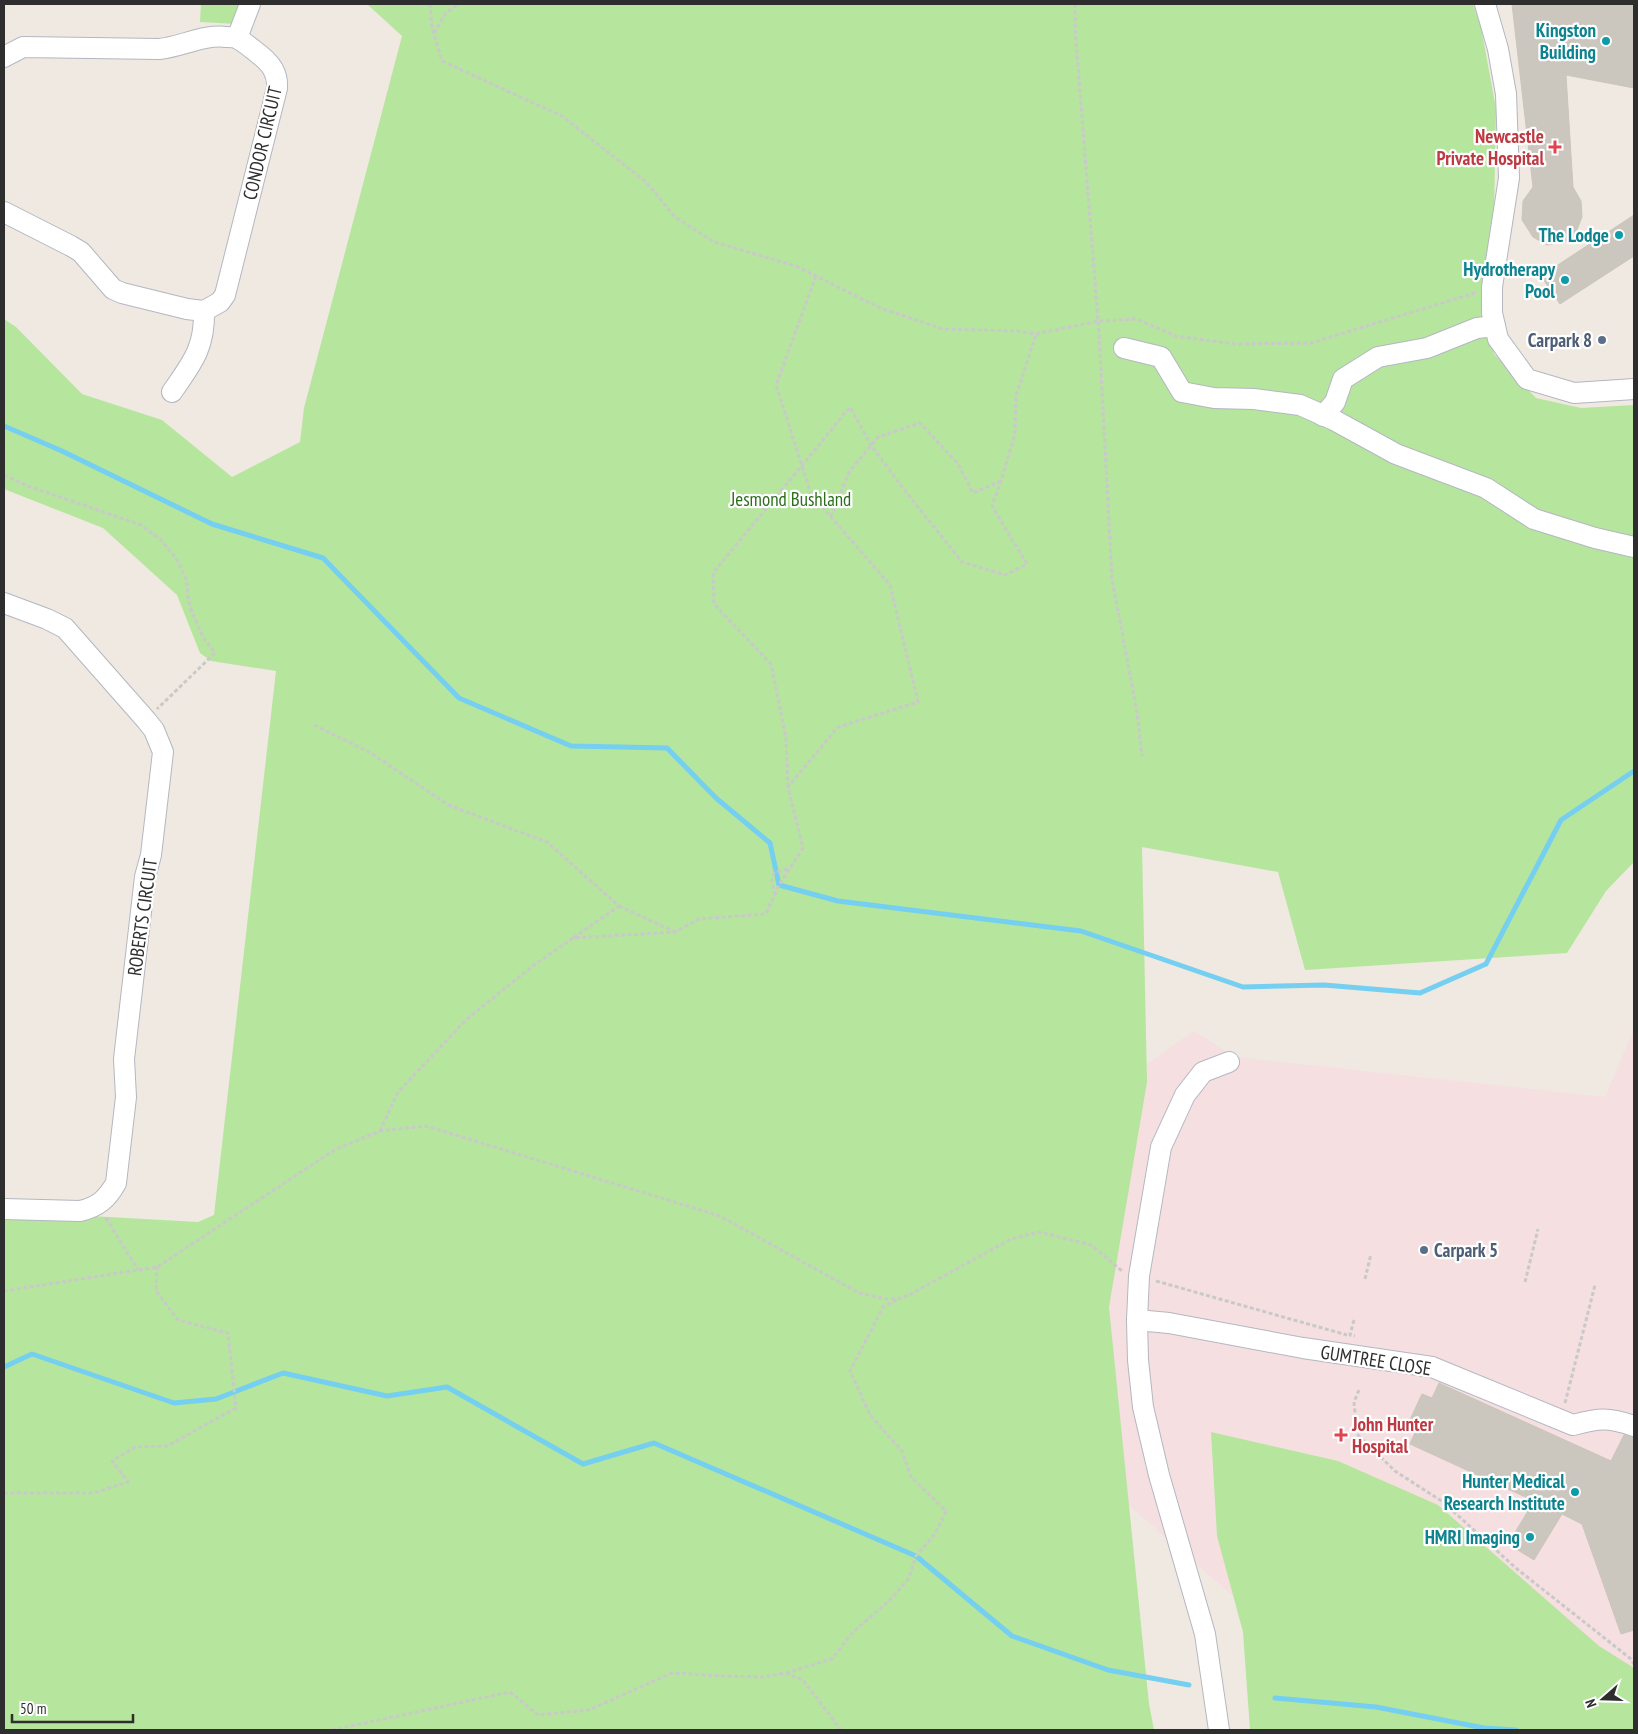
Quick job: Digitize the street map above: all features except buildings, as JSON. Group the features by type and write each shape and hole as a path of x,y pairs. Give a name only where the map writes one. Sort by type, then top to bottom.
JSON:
{"street":[{"path":"4,57 23,47 33,46 159,49 169,48 206,37 236,38 250,4"},
{"path":"1485,4 1498,49 1506,94 1509,178 1492,287 1492,313 1498,339 1527,380 1574,393 1634,389"},
{"name":"CONDOR CIRCUIT","path":"204,310 220,302 225,295 277,88 275,73 270,64 236,38"},
{"path":"4,212 80,252 113,290 187,309 204,310 205,328 199,349 172,392"},
{"path":"1323,416 1335,402 1343,379 1378,357 1427,348 1477,328 1495,326"},
{"path":"1124,348 1161,357 1182,392 1214,398 1254,399 1300,405 1396,454 1486,488 1534,519 1595,538 1634,547"},
{"name":"ROBERTS CIRCUIT","path":"4,603 47,619 65,628 146,720 160,742 163,752 151,855 144,877 124,1059 126,1097 116,1183 110,1195 97,1205"},
{"path":"1219,1730 1205,1634 1159,1475 1143,1407 1138,1360 1137,1320 1139,1276 1161,1148 1184,1095 1203,1072 1229,1062"},
{"path":"4,1210 80,1211 91,1209 97,1205"},
{"name":"GUMTREE CLOSE","path":"1137,1320 1169,1323 1303,1348 1432,1367 1573,1425 1592,1420 1614,1419 1634,1426"}],"path":[{"path":"430,4 433,33 442,61 562,116 646,182 675,217 714,242 796,266 880,308 943,329 1017,330 1036,334 1098,321 1137,319 1176,336 1234,344 1311,344 1492,287"},
{"path":"433,33 446,13 458,4"},
{"path":"1075,4 1075,28 1098,321 1112,579 1137,712 1142,756"},
{"path":"788,787 838,727 918,702 890,585 812,494 776,385 816,276"},
{"path":"573,938 675,932 699,919 766,914 790,868 803,848 788,787 786,738 771,664 714,604 713,573 850,407 871,445 962,562 1005,575 1027,564 992,506 1002,481 1014,434 1016,396 1036,334"},
{"path":"831,517 849,472 878,437 920,424 958,464 973,493 1002,481"},
{"path":"4,475 28,486 141,525 161,540 177,560 187,582 188,599 192,612 203,637 215,653 146,720"},
{"path":"314,725 371,753 448,805 547,842 619,906 675,932"},
{"path":"775,895 772,881 774,873 790,868"},
{"path":"380,1131 398,1092 467,1020 534,965 619,906"},
{"path":"4,1291 157,1267 336,1149 380,1131 426,1126 720,1216 859,1293 880,1298 901,1298"},
{"path":"97,1205 138,1270"},
{"path":"1525,1282 1538,1229"},
{"path":"332,1730 510,1692 538,1715 589,1710 672,1673 764,1677 785,1673 832,1659 853,1632 890,1600 909,1578 916,1556 935,1534 946,1511 911,1477 902,1451 870,1415 850,1371 882,1307 911,1294 1011,1239 1039,1232 1091,1245 1126,1274 1139,1276 1364,1340"},
{"path":"1365,1279 1371,1254"},
{"path":"4,1493 94,1493 128,1482 112,1461 135,1447 167,1446 236,1408 228,1333 178,1320 156,1292 157,1267"},
{"path":"1565,1403 1595,1285"},
{"path":"1350,1335 1354,1320"},
{"path":"1359,1390 1354,1402 1357,1434 1395,1471 1443,1502 1518,1569 1631,1659 1634,1664"},
{"path":"785,1673 803,1680 841,1730"}],"shaded area":[{"name":"John Hunter Hospital","path":"1634,1029 1634,1730 1241,1603 856,1268 1194,1031 1235,1057 1605,1097"}],"green space":[{"path":"201,4 244,4 237,24 200,22"},
{"name":"Jesmond Bushland","path":"367,4 1473,4 1481,27 1496,109 1494,213 1483,314 1494,354 1536,398 1581,408 1634,405 1634,862 1606,891 1567,953 1305,970 1278,872 1142,847 1147,1082 1109,1307 1149,1704 1154,1730 4,1730 4,1216 90,1216 198,1222 214,1215 276,671 211,661 200,653 177,595 103,528 4,489 4,319 16,327 82,394 162,420 232,477 300,442 304,408 402,36"},
{"path":"1211,1432 1338,1461 1438,1505 1599,1646 1634,1668 1634,1730 1250,1730 1243,1632 1217,1536"}],"waterway":[{"path":"4,426 62,451 212,524 323,558 459,698 571,746 667,748 716,798 770,843 779,885 838,901 1081,931 1243,987 1324,985 1420,993 1486,964 1561,820 1634,771"},
{"path":"4,1367 32,1354 174,1403 216,1399 283,1373 387,1396 447,1387 583,1464 654,1443 916,1556 1012,1636 1108,1670 1189,1685"},
{"path":"1275,1698 1376,1707 1484,1728 1516,1730"}],"place":[{"name":"Kingston Building","path":"1606,41"},
{"name":"Newcastle Private Hospital","path":"1555,147"},
{"name":"The Lodge","path":"1619,235"},
{"name":"Hydrotherapy Pool","path":"1565,280"},
{"name":"Carpark 8","path":"1602,340"},
{"name":"Carpark 5","path":"1424,1250"},
{"name":"John Hunter Hospital","path":"1341,1435"},
{"name":"Hunter Medical Research Institute","path":"1575,1492"},
{"name":"HMRI Imaging","path":"1530,1537"}]}
